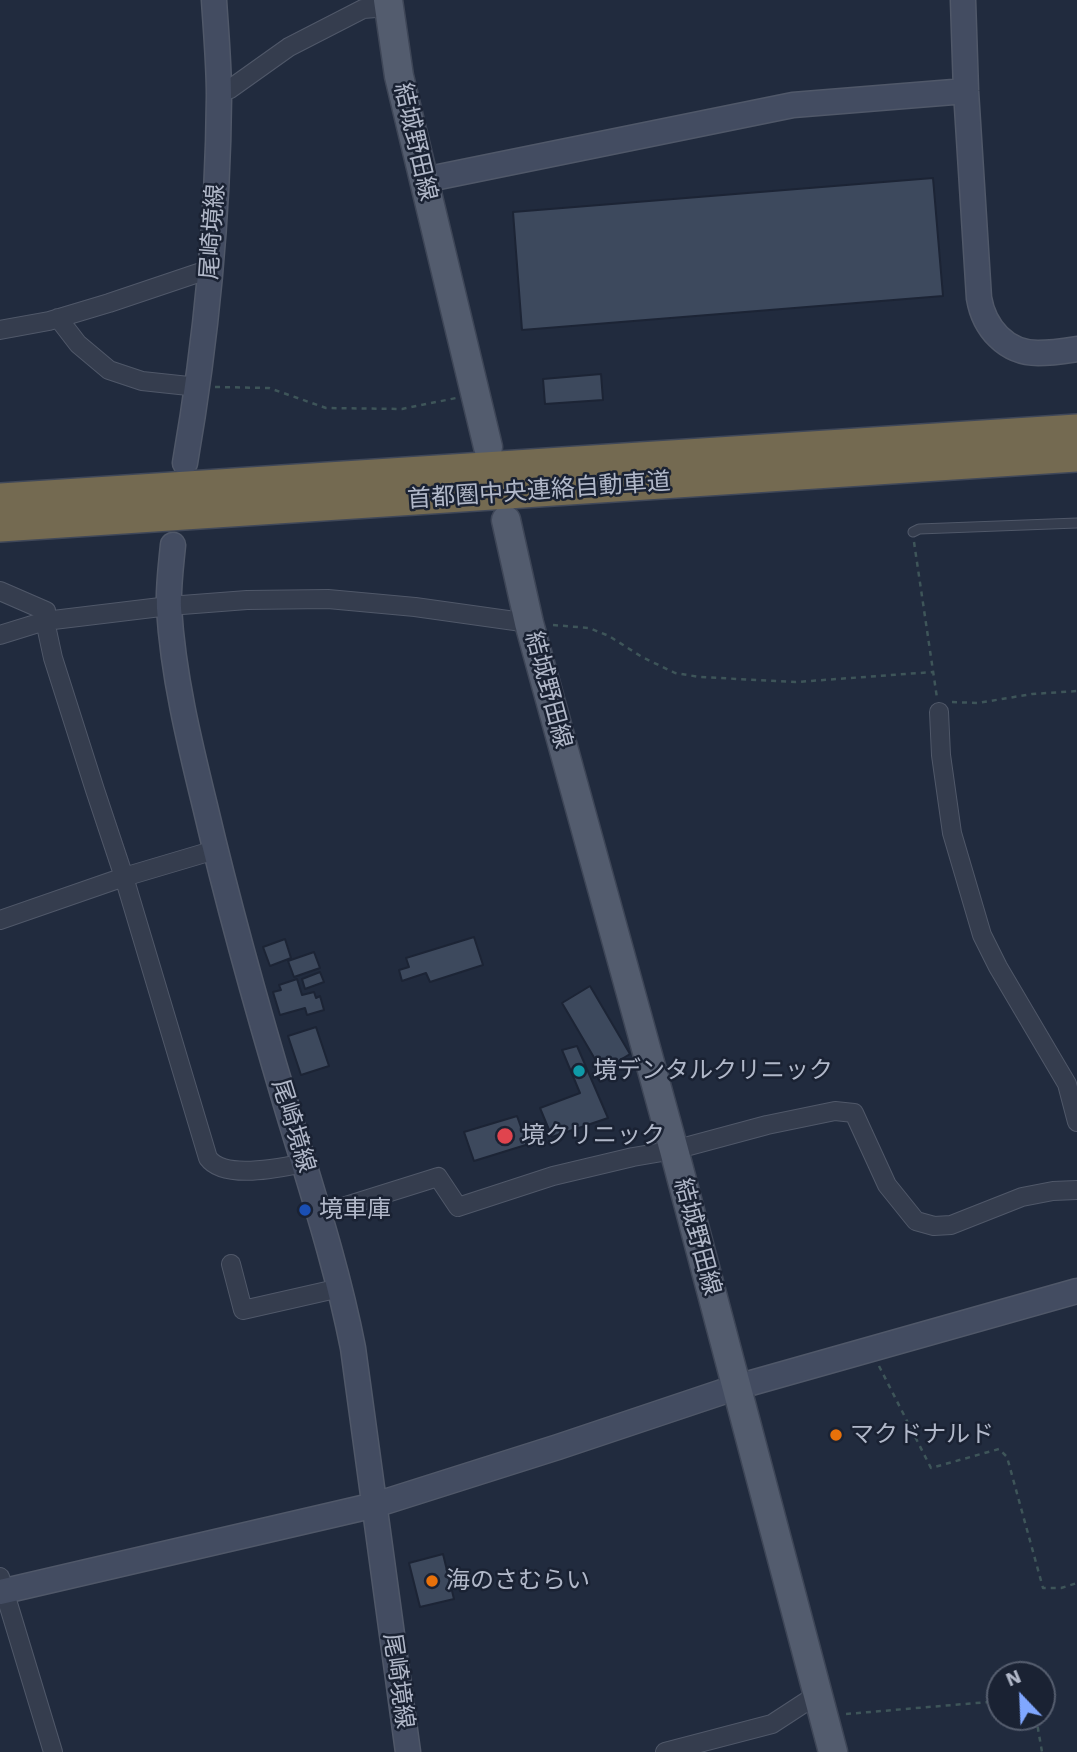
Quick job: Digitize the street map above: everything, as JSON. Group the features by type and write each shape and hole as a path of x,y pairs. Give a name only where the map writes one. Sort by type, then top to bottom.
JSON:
{"highway":[{"name":"首都圏中央連絡自動車道","path":"0,500 1075,437"},
{"name":"首都圏中央連絡自動車道","path":"0,525 1075,437"}],"main road":[{"name":"結城野田線","path":"388,3 399,76 488,446"},
{"name":"結城野田線","path":"506,520 529,622 674,1150 833,1752"}],"street":[{"name":"尾崎境線","path":"185,463 198,387 218,166 219,93 214,0"},
{"path":"963,0 979,298 985,319 998,337 1017,349 1039,353 1077,349"},
{"path":"219,93 230,89 289,47 363,9 388,3"},
{"path":"424,180 793,105 966,91"},
{"path":"0,330 58,318 210,269"},
{"path":"58,318 78,344 108,370 142,381 198,387"},
{"name":"尾崎境線","path":"173,545 169,606 180,697 215,850 270,1052 340,1288 359,1380 408,1752"},
{"path":"0,591 46,611 45,621 53,658 124,877 208,1158 212,1164 231,1171 283,1168 304,1163"},
{"path":"0,635 45,621 247,600 328,599 529,622"},
{"path":"945,707 941,755 952,833 982,935 1067,1084 1077,1122"},
{"path":"0,920 124,877 215,850"},
{"path":"320,1214 438,1177 458,1207 553,1176 835,1111 855,1113 887,1185 916,1220 934,1226 951,1225 1022,1197 1077,1190"},
{"path":"231,1264 243,1310 340,1288"},
{"path":"53,1752 1,1587 374,1505 737,1387 1077,1292"},
{"path":"665,1752 772,1724 821,1705"}],"lane":[{"path":"913,531 1077,523"}],"path":[{"path":"198,387 269,388 327,408 402,410 475,393"},
{"path":"913,531 933,672 945,707 1032,694 1077,691"},
{"path":"529,622 589,628 609,636 642,657 675,673 700,677 796,682 933,672"},
{"path":"870,1349 931,1468 999,1449 1007,1457 1043,1588 1061,1588 1077,1583"},
{"path":"821,1705 986,1701"},
{"path":"1038,1731 1042,1752"}],"building":[{"path":"933,178 943,296 522,330 513,212"},
{"path":"601,374 603,400 545,404 543,379"},
{"path":"474,937 483,965 430,982 426,973 402,981 399,970 409,967 406,958"},
{"path":"285,939 291,958 270,966 263,947"},
{"path":"314,952 320,968 294,977 288,961"},
{"path":"320,972 324,982 305,989 302,979"},
{"path":"297,979 302,995 314,992 316,998 320,996 324,1010 307,1015 305,1008 280,1015 273,992 281,990 279,985"},
{"path":"590,986 630,1054 602,1071 562,1003"},
{"path":"316,1027 329,1066 301,1075 288,1036"},
{"name":"境デンタルクリニック","path":"577,1046 608,1118 552,1137 540,1108 580,1093 562,1050"},
{"name":"境クリニック","path":"517,1116 522,1130 541,1124 545,1139 474,1161 464,1132"},
{"name":"海のさむらい","path":"443,1554 454,1599 420,1607 409,1563"}],"place":[{"name":"境デンタルクリニック","path":"579,1071"},
{"name":"境クリニック","path":"505,1136"},
{"name":"境車庫","path":"305,1210"},
{"name":"マクドナルド","path":"836,1435"},
{"name":"海のさむらい","path":"432,1581"}]}
